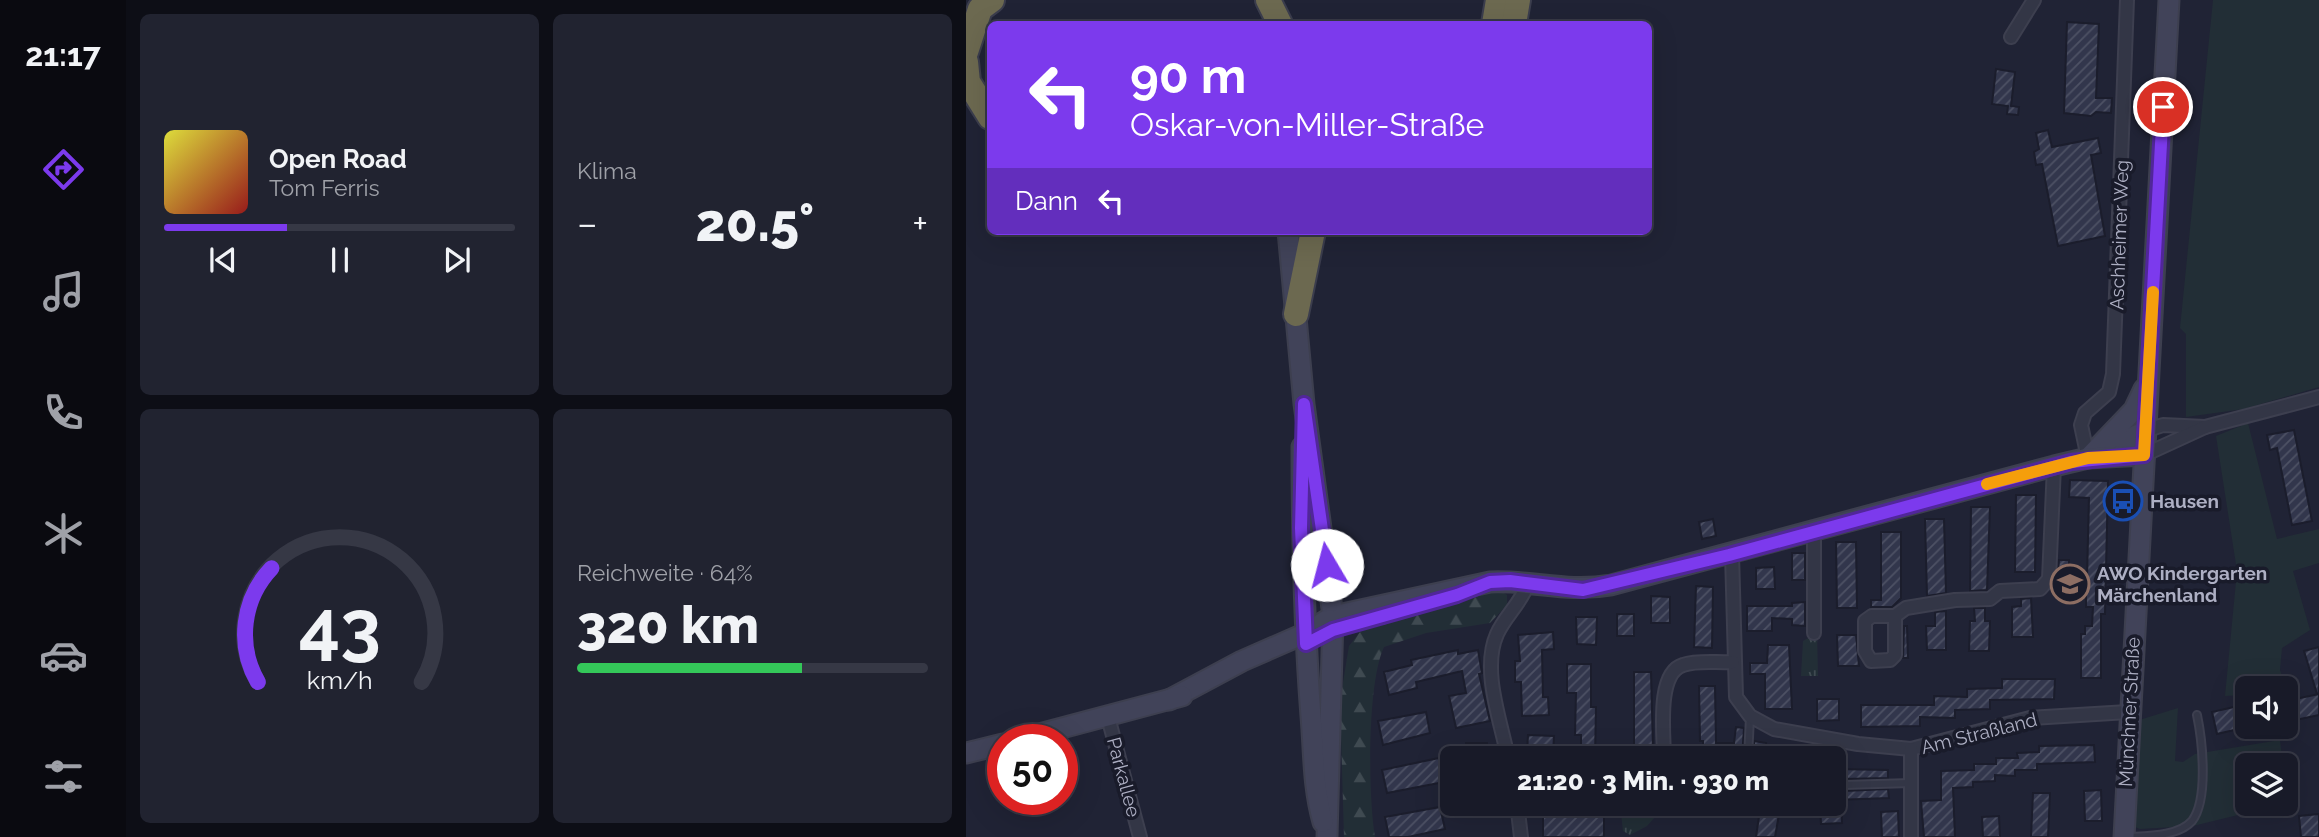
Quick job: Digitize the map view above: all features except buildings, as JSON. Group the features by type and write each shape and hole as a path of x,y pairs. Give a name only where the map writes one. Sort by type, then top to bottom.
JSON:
{"highway":[{"path":"966,52 980,9 992,0"},
{"path":"1262,21 1265,0"},
{"path":"1265,0 1278,21"},
{"path":"1494,21 1498,0"},
{"path":"1514,21 1518,0"},
{"path":"966,62 968,82 987,112"},
{"path":"966,114 987,130"},
{"path":"1296,314 1312,235"}],"street":[{"path":"1265,0 1267,21"},
{"path":"2011,37 2034,0"},
{"name":"Aschheimer Weg","path":"2088,458 2081,425 2085,413 2109,392 2113,374 2127,0"},
{"name":"Münchner Straße","path":"2124,837 2128,712 2169,0"},
{"path":"1288,235 1304,404 1333,623 1327,837"},
{"path":"2088,458 2134,410 2148,380"},
{"path":"1078,725 1169,699 1256,668 1333,623 1490,582 1528,583 1583,590 1732,554 2054,466 2088,458 2144,455 2205,427 2319,397"},
{"path":"1304,404 1301,528 1306,638 1315,795 1327,837"},
{"path":"2088,458 2145,430 2163,425 2205,427"},
{"path":"1895,615 1906,608 1955,600 1990,599 2000,591 2040,589 2049,579 2054,466"},
{"path":"1814,532 1814,633"},
{"path":"1732,554 1735,697 1750,716"},
{"path":"1506,746 1491,659 1499,631 1525,593 1528,583"},
{"path":"1664,746 1664,687 1674,668 1684,664 1733,662"},
{"name":"Am Straßland","path":"1750,716 1774,729 1858,744 1910,749 2030,718 2128,712"},
{"name":"Parkallee","path":"1108,718 1140,837"},
{"path":"966,754 987,748"},
{"path":"1910,749 1911,837"},
{"path":"1519,816 1521,837"}],"lane":[{"path":"2130,837 2179,830 2192,820 2200,797 2204,748 2197,715"},
{"path":"1749,746 1750,716"},
{"path":"1846,785 1911,783"}],"green space":[{"path":"2213,0 2319,0 2319,387 2244,409 2186,417 2186,334 2180,328"},
{"path":"2248,423 2277,539 2319,529 2319,563 2293,571 2310,630 2282,648 2282,676 2235,676 2235,696 2225,696 2237,571 2216,436"},
{"path":"1499,590 1507,595 1507,605 1490,623 1426,633 1384,647 1378,664 1372,712 1371,795 1375,837 1344,837 1340,701 1349,646 1363,628"},
{"path":"1817,633 1818,676 1801,676 1803,641"},
{"path":"2178,708 2175,761 2183,762 2195,754 2280,740 2282,753 2235,753 2235,816 2193,826 2140,829 2132,826 2136,721"},
{"path":"1621,816 1655,816 1647,826 1630,835 1623,831"}],"slow traffic":[{"path":"1987,484 2088,458 2144,455 2153,292"}],"place":[{"name":"Hausen","path":"2123,501"},
{"name":"AWO Kindergarten Märchenland","path":"2070,584"}],"route":[{"path":"1327,565 1304,404 1301,528 1306,644 1333,630 1457,595 1490,582 1510,581 1557,589 1583,590 1611,585 2071,462 2088,458 2144,455 2163,107"}]}
